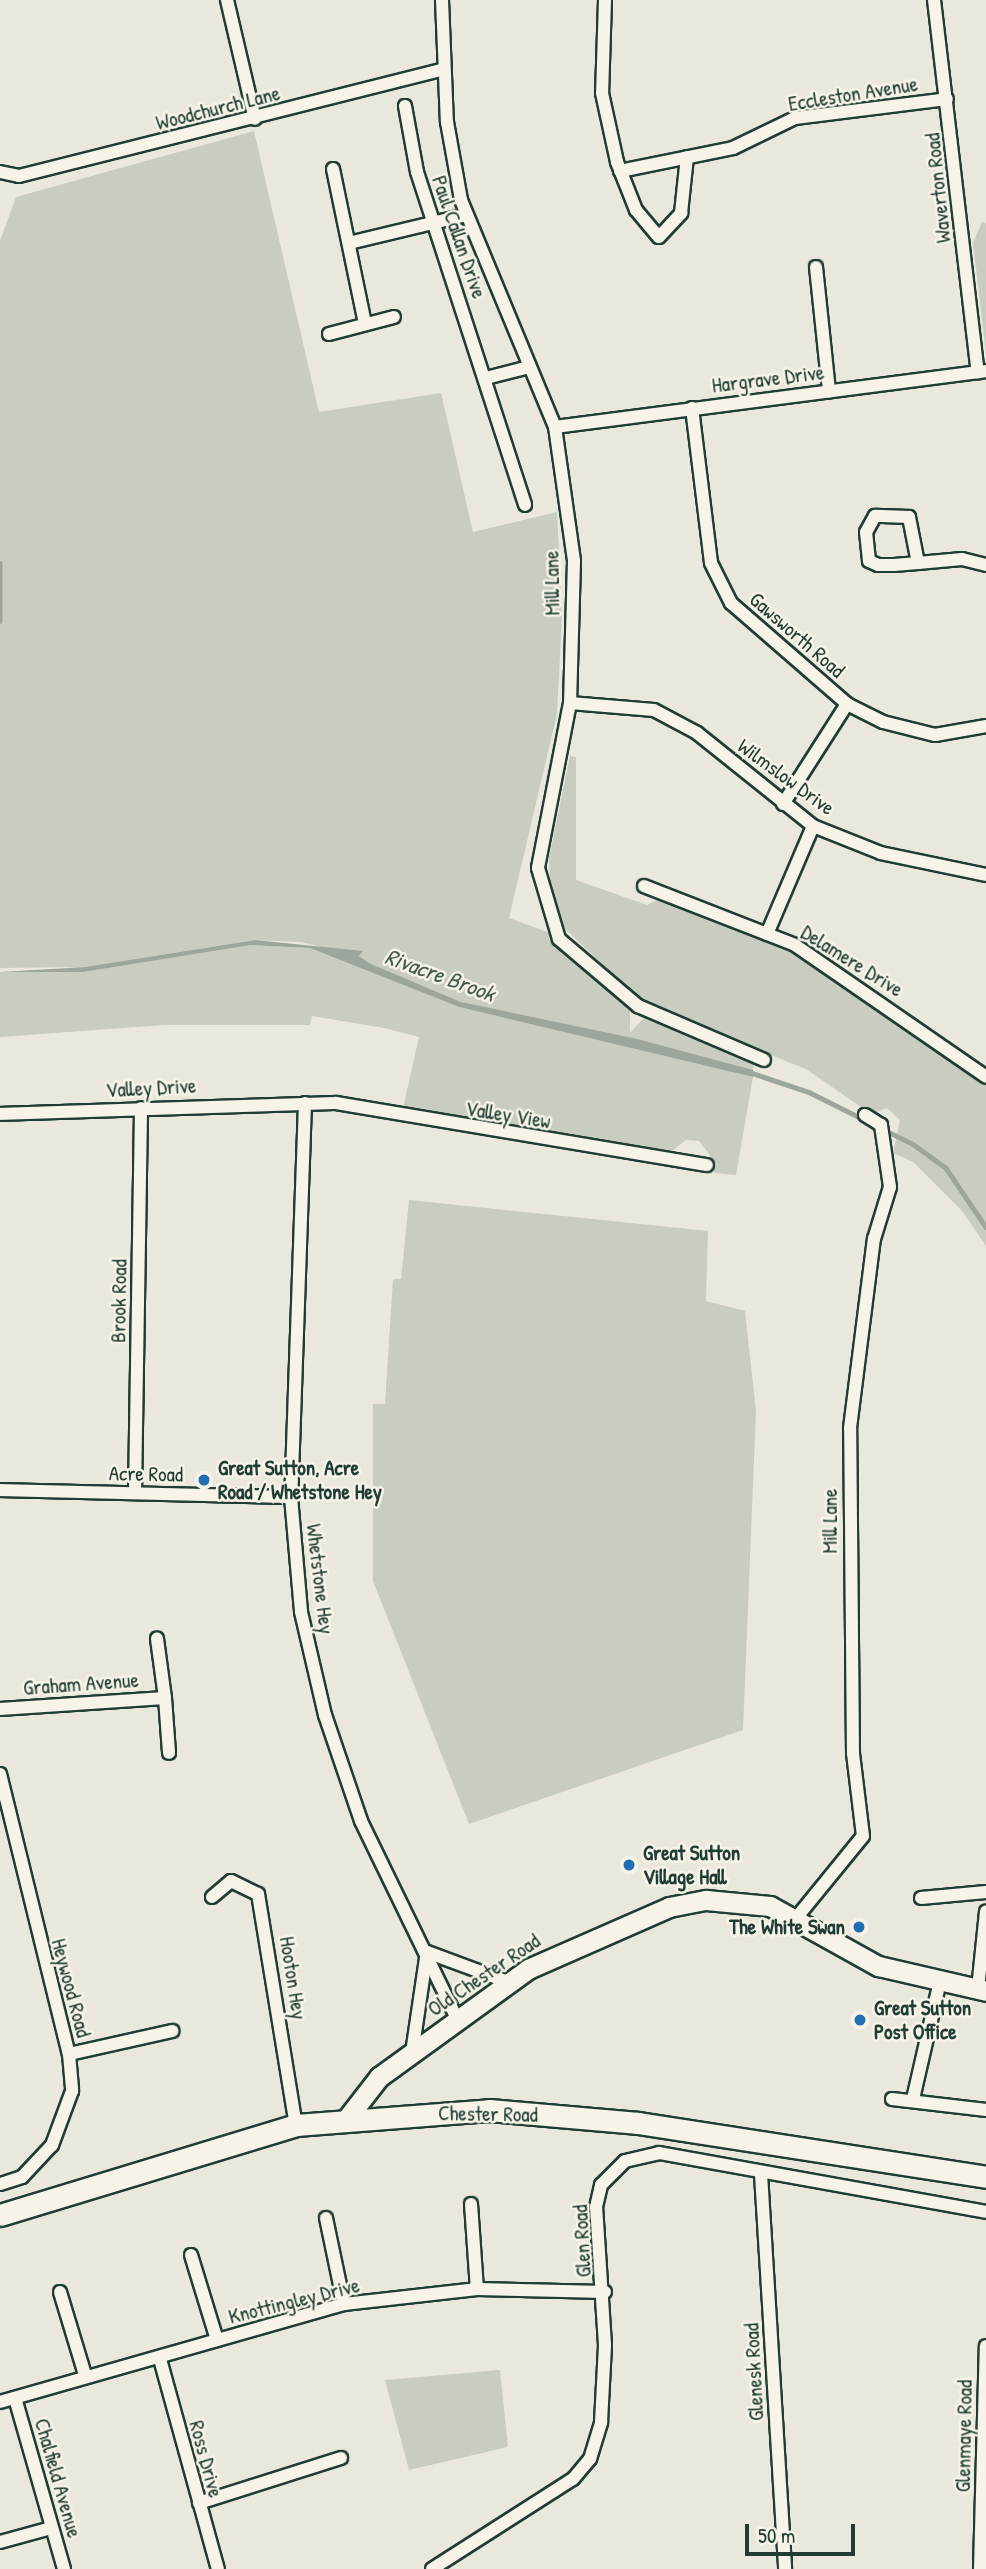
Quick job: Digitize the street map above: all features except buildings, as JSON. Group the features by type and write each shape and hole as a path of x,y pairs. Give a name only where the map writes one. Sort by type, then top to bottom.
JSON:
{"main road":[{"name":"Old Chester Road","path":"348,2117 362,2093 508,1982 577,1943 669,1907 739,1900 797,1917 878,1966 982,1990"},
{"name":"Chester Road","path":"0,2216 296,2124 348,2117 489,2110 638,2123 986,2177"}],"street":[{"path":"227,0 255,119"},
{"name":"Mill Lane","path":"442,0 444,69 466,215 555,427 574,561 570,703 538,868 559,939 638,1006 764,1060"},
{"path":"605,0 602,93 620,171 636,210 659,237 681,213 687,157"},
{"name":"Waverton Road","path":"934,0 982,372"},
{"name":"Woodchurch Lane","path":"0,172 19,176 255,119 444,69"},
{"name":"Eccleston Avenue","path":"620,171 733,148 795,118 947,99"},
{"name":"Paul Callan Drive","path":"405,106 435,223 526,505"},
{"path":"333,169 365,324"},
{"path":"349,243 466,215"},
{"path":"816,267 830,391"},
{"path":"329,334 394,317"},
{"path":"486,378 529,367"},
{"name":"Hargrave Drive","path":"555,427 982,372"},
{"name":"Gawsworth Road","path":"692,408 711,563 721,587 748,620 847,704 883,722 934,735 986,726"},
{"path":"919,563 909,517 874,516 866,532 869,561 919,563 962,559 986,565"},
{"name":"Wilmslow Drive","path":"570,703 638,708 678,720 813,826 881,853 986,875"},
{"path":"783,804 847,704"},
{"path":"767,934 813,826"},
{"name":"Delamere Drive","path":"644,886 767,934 846,975 986,1077"},
{"name":"Valley Drive","path":"0,1114 305,1103"},
{"name":"Valley View","path":"305,1103 707,1165"},
{"name":"Whetstone Hey","path":"305,1103 291,1497 300,1612 325,1715 360,1821 427,1952 457,2019"},
{"name":"Brook Road","path":"135,1493 141,1108"},
{"name":"Mill Lane","path":"797,1917 863,1836 853,1753 850,1427 874,1239 890,1187 881,1125 865,1115"},
{"name":"Acre Road","path":"0,1490 291,1497"},
{"name":"Graham Avenue","path":"157,1639 169,1753"},
{"name":"Graham Avenue","path":"0,1709 165,1698"},
{"name":"Heywood Road","path":"0,1774 69,2054 72,2091 52,2146 22,2177 0,2184"},
{"name":"Hooton Hey","path":"212,1897 231,1881 258,1894 296,2124"},
{"path":"921,1898 986,1892"},
{"path":"982,1990 986,1911"},
{"path":"412,2053 427,1952 508,1982"},
{"path":"913,2099 940,1981"},
{"path":"69,2054 172,2031"},
{"path":"892,2099 913,2099 986,2110"},
{"name":"Glen Road","path":"432,2569 573,2479 590,2459 602,2409 605,2292 596,2207 601,2185 625,2161 659,2153 761,2174 986,2212"},
{"name":"Glenesk Road","path":"761,2174 785,2569"},
{"path":"471,2204 477,2289"},
{"path":"326,2218 344,2304"},
{"path":"191,2255 217,2340"},
{"name":"Knottingley Drive","path":"0,2402 85,2375 160,2359 344,2304 477,2289 605,2292"},
{"path":"60,2292 85,2375"},
{"name":"Glenmaye Road","path":"980,2569 986,2346"},
{"name":"Ross Drive","path":"160,2359 218,2569"},
{"name":"Chalfield Avenue","path":"15,2398 64,2569"},
{"path":"199,2503 341,2458"},
{"path":"0,2542 51,2528"}],"shaded area":[{"path":"254,131 319,412 441,393 473,532 557,512 562,616 557,714 509,918 550,933 600,977 630,1009 630,1033 644,1018 755,1060 753,1070 461,1002 369,963 359,956 363,951 350,954 301,942 254,940 85,967 0,968 0,241 16,197"},
{"path":"982,222 986,223 986,353 973,243"},
{"path":"570,756 576,757 576,880 647,905 661,898 794,952 851,984 986,1084 986,1246 963,1212 913,1162 893,1153 900,1120 887,1108 871,1114 806,1069 646,1005 562,926 551,909 549,858"},
{"path":"255,940 363,951 359,956 369,963 461,1002 637,1039 753,1070 753,1077 459,1007 310,948 251,945 83,972 0,972 85,967"},
{"path":"251,945 310,948 459,1007 753,1077 736,1175 714,1173 712,1158 699,1141 686,1140 672,1151 403,1108 419,1037 384,1028 312,1016 310,1025 164,1025 0,1037 0,972 83,972"},
{"path":"409,1200 708,1231 706,1301 745,1311 756,1411 743,1730 469,1824 373,1581 373,1404 385,1404 393,1279 401,1279"},
{"path":"500,2370 508,2447 409,2470 385,2380"}],"waterway":[{"path":"0,563 0,621"},
{"path":"749,1072 809,1092 913,1144 946,1168 986,1227"}],"place":[{"name":"Great Sutton, Acre Road / Whetstone Hey","path":"204,1480"},
{"name":"Great Sutton Village Hall","path":"629,1865"},
{"name":"The White Swan","path":"859,1927"},
{"name":"Great Sutton Post Office","path":"860,2020"}],"water label":[{"name":"Rivacre Brook","path":"440,975"}]}
